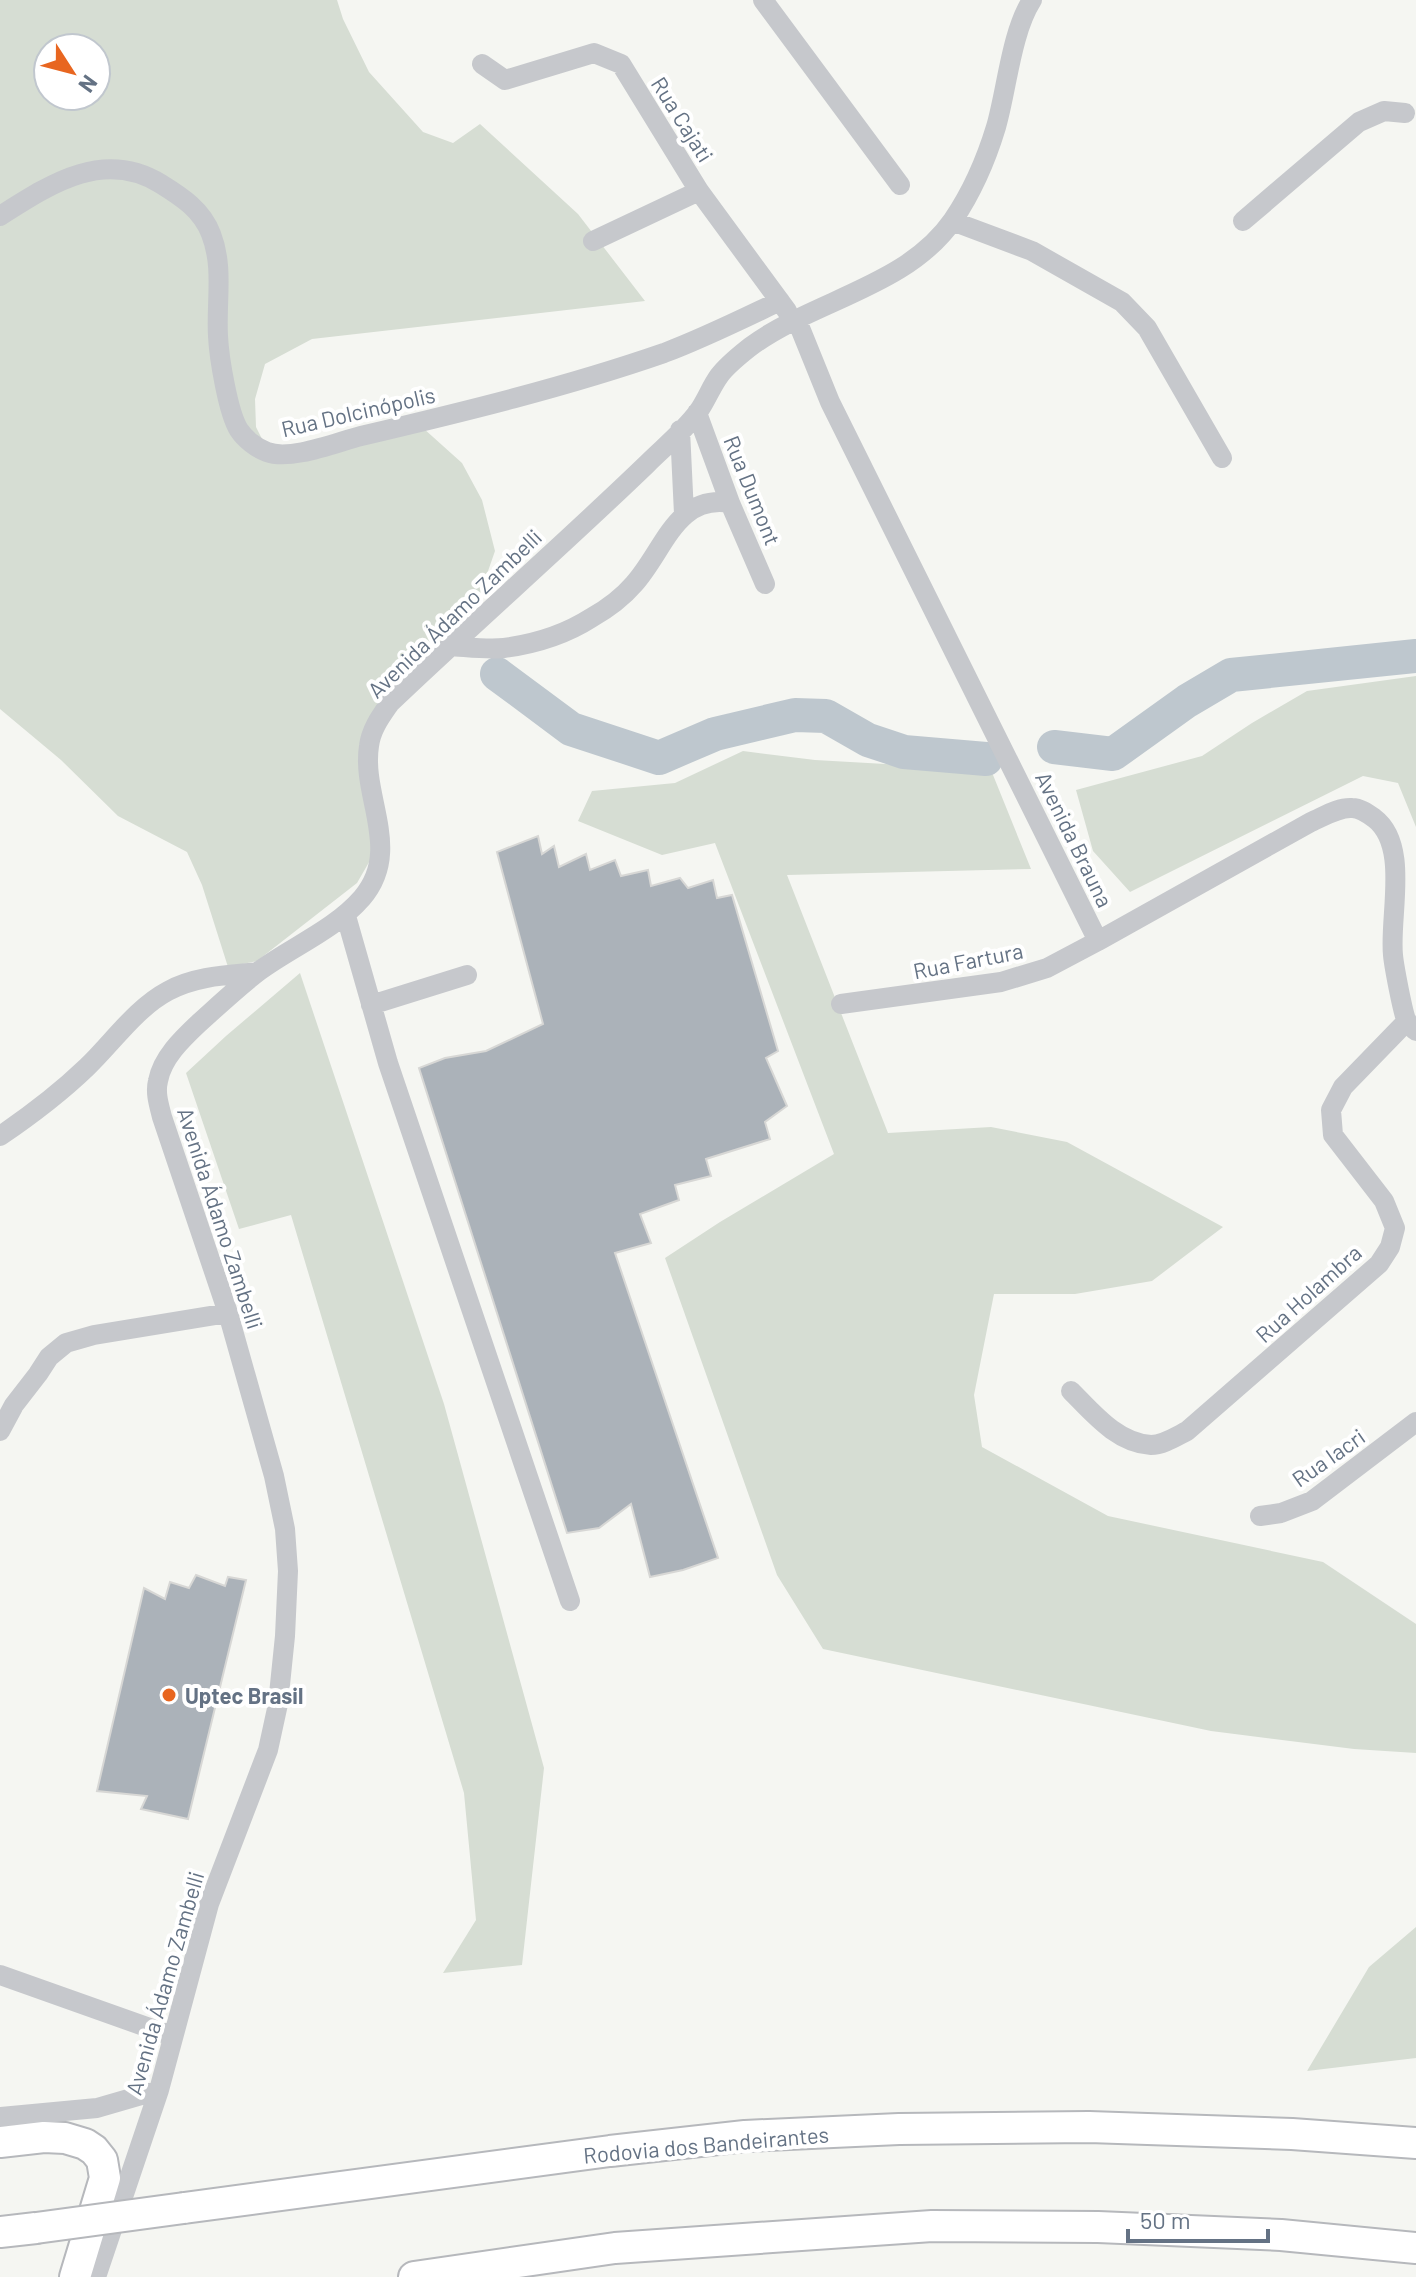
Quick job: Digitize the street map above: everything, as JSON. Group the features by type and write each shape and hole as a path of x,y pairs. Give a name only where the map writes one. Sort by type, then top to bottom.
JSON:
{"highway":[{"name":"Rodovia dos Bandeirantes","path":"0,2232 745,2136 899,2129 1089,2127 1292,2134 1416,2143"},
{"path":"0,2142 65,2138 85,2144 102,2160 105,2178 75,2277"},
{"path":"414,2277 615,2248 932,2226 1098,2227 1250,2234 1416,2248"}],"street":[{"path":"763,0 900,185"},
{"name":"Avenida Ádamo Zambelli","path":"96,2277 159,2090 209,1904 268,1750 278,1704 285,1636 288,1571 285,1529 274,1476 228,1313 162,1117 156,1090 158,1078 180,1043 258,972 346,916 376,879 380,834 368,757 372,731 390,703 646,464 697,413 720,374 749,348 795,319 881,279 932,246 952,221 977,178 996,128 1019,32 1032,0"},
{"name":"Rua Cajati","path":"482,64 505,80 594,53 621,64 699,191 795,319"},
{"path":"1243,221 1359,122 1384,111 1405,113"},
{"name":"Rua Dolcinópolis","path":"0,216 72,175 93,170 132,172 154,179 183,197 200,213 211,233 217,257 218,335 234,421 254,444 275,454 299,452 430,420 570,381 665,352 780,301"},
{"path":"593,241 699,191"},
{"path":"952,221 1032,251 1122,302 1137,315 1222,458"},
{"name":"Avenida Brauna","path":"795,319 830,402 1098,941 1311,822 1351,807 1364,811 1379,822 1388,835 1393,852 1393,954 1411,1026"},
{"name":"Rua Dumont","path":"697,413 730,503 765,584"},
{"path":"680,430 684,514"},
{"path":"449,646 502,648 530,643 553,637 588,620 634,585 684,514 706,502 730,503"},
{"path":"346,916 388,1063 570,1601"},
{"name":"Rua Fartura","path":"841,1004 1001,982 1047,968 1098,941"},
{"path":"0,1136 46,1104 141,1011 167,991 207,978 258,972"},
{"path":"371,1005 467,975"},
{"name":"Rua Holambra","path":"1071,1391 1104,1424 1128,1438 1152,1445 1170,1440 1187,1431 1379,1264 1390,1247 1395,1228 1384,1201 1333,1135 1331,1110 1343,1087 1411,1026"},
{"path":"0,1431 14,1405 49,1357 66,1343 94,1335 228,1313"},
{"name":"Rua Iacri","path":"1260,1516 1281,1513 1312,1501 1416,1422"},
{"path":"0,1975 172,2036"},
{"path":"0,2117 97,2108 159,2090"}],"shaded area":[{"path":"0,0 337,0 369,72 423,132 453,143 480,124 578,214 645,301 312,339 265,364 255,399 256,427 273,461 423,428 462,463 482,500 495,551 479,597 376,709 369,807 372,857 357,883 257,961 228,967 202,885 187,852 118,816 61,760 0,709"},
{"path":"1416,676 1416,827 1398,783 1363,776 1130,892 1093,851 1076,790 1202,756 1307,691"},
{"path":"743,751 815,760 991,770 1031,869 787,875 888,1133 991,1127 1067,1142 1223,1227 1152,1281 1075,1294 994,1294 974,1395 982,1447 1108,1516 1323,1562 1416,1624 1416,1753 1354,1749 1211,1731 823,1649 777,1575 665,1258 834,1154 715,843 662,855 578,821 592,791 675,783"},
{"path":"300,973 444,1404 544,1768 522,1965 443,1973 476,1920 464,1793 291,1215 239,1229 186,1073"},
{"path":"1416,1927 1416,2058 1307,2071 1369,1967"}],"building":[{"path":"538,836 542,854 554,846 559,867 586,854 590,870 615,860 621,876 648,870 651,886 680,878 688,888 713,880 717,898 732,895 778,1051 766,1058 787,1106 765,1122 770,1139 706,1159 711,1176 675,1185 679,1200 640,1214 651,1243 615,1253 718,1558 650,1577 631,1504 599,1528 567,1533 419,1068 445,1058 486,1051 543,1024 497,852"},
{"name":"Uptec Brasil","path":"196,1575 225,1586 228,1577 246,1580 188,1819 141,1809 147,1796 97,1791 144,1588 165,1599 170,1582 189,1588"}],"waterway":[{"path":"1054,747 1113,754 1187,701 1231,675 1416,656"},
{"path":"497,674 571,729 659,758 715,734 795,715 826,716 868,740 904,752 986,759"}],"place":[{"name":"Uptec Brasil","path":"169,1695"}]}
